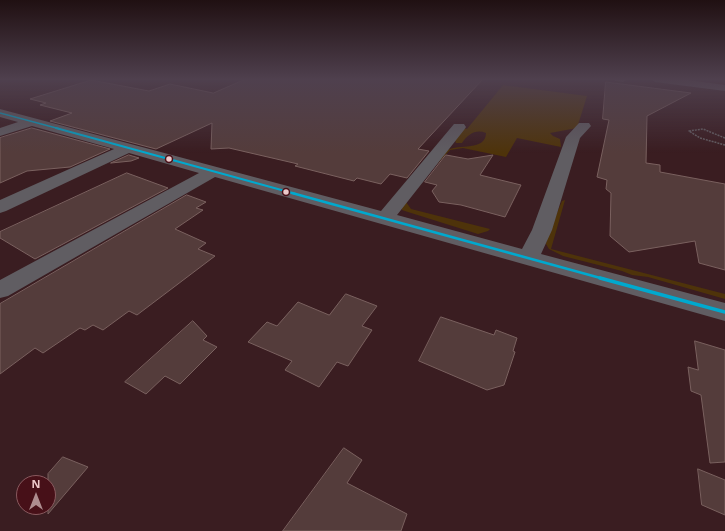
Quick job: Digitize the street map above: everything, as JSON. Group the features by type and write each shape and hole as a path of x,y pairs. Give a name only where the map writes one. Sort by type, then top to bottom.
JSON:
{"street":[{"path":"0,113 725,312"},
{"path":"0,132 31,122"},
{"path":"528,258 542,230 573,137 584,126"},
{"path":"384,219 459,127"},
{"path":"0,207 128,148"},
{"path":"0,290 213,172"}],"path":[{"path":"725,138 709,131 689,131 691,135 725,145"}],"shaded area":[{"path":"488,104 585,104 577,128 550,133 560,139 561,147 517,138 506,157 463,148 450,150 436,165 446,151 453,148 477,145 485,139 486,133 476,132 472,133 462,143 456,143 455,140 463,128 467,129"},
{"path":"565,200 551,249 725,294 725,299 648,277 632,275 622,271 563,256 549,249 546,244 547,237 562,201"},
{"path":"406,202 411,209 490,229 478,234 402,210 402,206"}],"building":[{"path":"44,104 460,104 418,149 429,151 407,178 390,174 381,184 357,178 354,181 295,166 298,164 229,148 211,149 212,123 156,149 50,121 72,113 40,105"},
{"path":"604,104 670,104 647,116 646,163 660,165 660,172 725,184 725,270 699,263 695,241 629,252 610,236 611,193 606,189 607,180 597,177 609,120 603,119"},
{"path":"32,128 110,149 70,167 27,171 0,183 0,138"},
{"path":"129,155 139,158 131,161 111,163"},
{"path":"446,155 468,159 493,155 480,175 521,185 505,217 461,205 439,202 432,191 437,185 425,182"},
{"path":"127,173 168,188 35,259 0,238 0,232"},
{"path":"187,195 206,202 196,208 203,210 175,229 206,243 198,249 215,256 137,315 129,311 103,330 93,325 85,330 80,328 43,353 35,348 0,374 0,304"},
{"path":"346,294 377,306 362,326 372,330 348,366 337,362 319,387 285,370 292,361 248,342 267,322 277,326 298,302 329,315"},
{"path":"441,317 494,335 496,330 517,338 513,351 515,352 504,385 487,390 419,361"},
{"path":"193,321 207,336 203,340 217,347 180,384 165,376 146,394 125,382"},
{"path":"695,341 725,350 725,462 710,463 701,395 691,391 688,367 698,370"},
{"path":"344,448 362,460 347,483 407,514 401,531 283,531"},
{"path":"63,457 88,467 56,505 56,475 48,474"},
{"path":"698,469 725,480 725,515 702,505"}],"transit line":[{"path":"0,113 725,312"}]}
